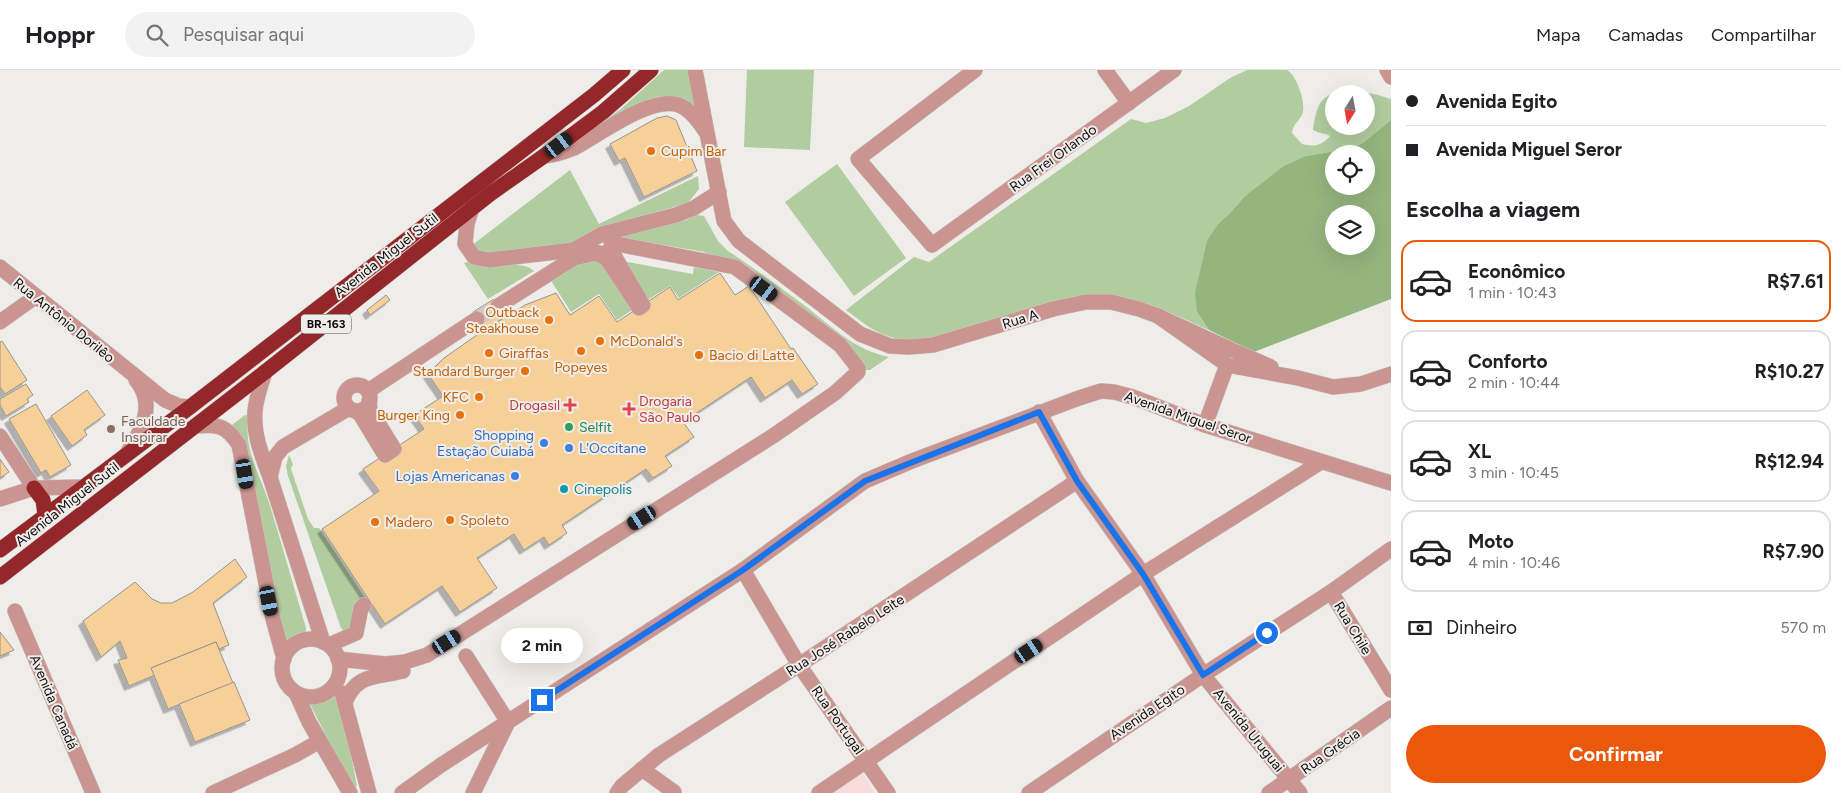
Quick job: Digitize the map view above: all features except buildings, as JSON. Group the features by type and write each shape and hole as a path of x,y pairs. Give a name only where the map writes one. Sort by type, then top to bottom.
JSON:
{"highway":[{"name":"Avenida Miguel Sutil","path":"0,550 83,486 124,458 594,95 623,70"},
{"name":"Avenida Miguel Sutil","path":"0,577 196,426 472,208 602,112 651,70"},
{"path":"34,488 43,500 45,515"}],"street":[{"name":"Rua A","path":"695,70 724,221 739,241 860,334 881,343 899,347 932,345 1053,309 1086,302 1111,302 1158,316 1231,359 1298,378 1333,387 1345,387 1391,374"},
{"name":"Rua Frei Orlando","path":"975,70 858,159 932,245 1174,70"},
{"path":"1105,70 1129,103"},
{"path":"1387,70 1391,77"},
{"path":"544,156 558,154 572,148 643,110 670,103 680,105 695,117 708,135"},
{"path":"472,208 465,239 468,251 474,256 488,260 573,250 604,243 694,208 719,192"},
{"path":"498,306 544,275 578,256 592,254 604,243"},
{"path":"338,659 385,664 404,662 427,655 772,436 850,380 858,372 854,369 849,355 829,336 735,267 604,243"},
{"path":"559,267 573,250"},
{"path":"534,255 542,264 544,275"},
{"name":"Rua Antônio Dorilêo","path":"0,267 165,400 179,406 190,407"},
{"path":"0,322 35,297"},
{"path":"270,477 275,458 283,448 352,409 364,408 368,396 477,319"},
{"path":"1205,425 1231,359"},
{"name":"Rua Antônio Dorilêo","path":"124,458 142,429 147,408 139,384 128,372"},
{"path":"265,372 255,410 255,432 326,644 338,659 340,672 328,692 312,697 296,693"},
{"path":"359,385 368,396 370,410 394,449 385,454 360,414 352,409 344,400 345,392 351,386 359,385"},
{"name":"Avenida Miguel Seror","path":"402,793 441,765 743,570 865,481 1039,412 1101,391 1133,397 1205,425 1391,484"},
{"name":"Avenida Uruguai","path":"1039,412 1077,481 1143,574 1203,675 1300,793"},
{"path":"196,426 220,426 230,432 239,445 273,619 284,659 284,678 296,693 320,741 350,793"},
{"path":"0,436 34,488"},
{"path":"819,793 1143,574 1321,462"},
{"name":"Rua José Rabelo Leite","path":"617,793 659,755 1077,481"},
{"path":"0,499 34,488 83,486"},
{"name":"Avenida Egito","path":"1029,793 1203,675 1332,592 1391,549"},
{"name":"Rua Portugal","path":"743,570 799,665 867,760 888,793"},
{"name":"Rua Chile","path":"1332,592 1391,690"},
{"path":"284,659 295,645 303,641 312,640 326,644 356,632 361,608 364,605"},
{"name":"Avenida Canadá","path":"15,611 93,793"},
{"path":"345,703 351,689 358,682 395,673 428,662 436,656 447,642"},
{"path":"466,656 508,722 473,793"},
{"path":"338,678 369,793"},
{"name":"Rua Grécia","path":"1269,793 1391,708"},
{"path":"213,793 295,755 320,741"},
{"path":"642,770 674,792"}],"shaded area":[{"path":"863,773 875,793 830,793"}],"green space":[{"path":"664,70 689,70 697,112 685,103 585,134 621,109"},
{"path":"747,70 814,70 810,150 744,147"},
{"path":"1247,70 1287,70 1291,73 1297,84 1303,104 1302,115 1292,133 1302,144 1318,145 1330,136 1328,135 1373,135 1358,145 1325,145 1325,153 1306,156 1244,197 1218,224 1197,312 1209,330 1148,305 1110,295 917,341 886,336 863,323 846,310 914,257 929,262 1131,119 1146,123 1165,118 1189,106 1230,78"},
{"path":"1375,95 1391,99 1391,120 1375,133"},
{"path":"1324,99 1325,134 1313,130 1316,113"},
{"path":"1391,120 1391,299 1254,352 1209,330 1197,312 1195,293 1207,241 1218,224 1244,197 1284,166 1306,156 1325,153 1325,195 1375,195 1375,145 1358,145 1375,135"},
{"path":"837,164 906,258 854,296 785,202"},
{"path":"570,170 599,224 698,176 699,189 688,203 596,229 566,245 485,255 471,246"},
{"path":"697,215 704,216 718,241 728,251 854,343 876,354 889,357 870,370 866,370 736,265 704,258 705,252 615,237 686,220"},
{"path":"618,253 623,254 622,261 693,274 694,267 719,272 679,298 670,286 644,302 616,258"},
{"path":"579,261 601,261 635,308 617,320 599,294 571,312 550,279"},
{"path":"464,263 485,266 521,265 534,271 488,299"},
{"path":"245,415 249,416 248,440 254,463 271,509 306,628 306,633 291,639 285,640 232,427"},
{"path":"289,455 293,464 291,469 308,519 314,528 319,528 365,598 354,607 351,628 344,631 341,628 288,476 286,466"},
{"path":"335,693 340,699 357,786 353,788 311,706 313,702"}],"tunnel":[{"path":"477,319 498,306"}],"place":[{"name":"Cupim Bar","path":"651,151"},
{"name":"Outback Steakhouse","path":"549,320"},
{"name":"McDonald's","path":"600,341"},
{"name":"Popeyes","path":"581,351"},
{"name":"Giraffas","path":"489,353"},
{"name":"Bacio di Latte","path":"699,355"},
{"name":"Standard Burger","path":"525,371"},
{"name":"KFC","path":"479,397"},
{"name":"Drogasil","path":"570,405"},
{"name":"Drogaria São Paulo","path":"629,409"},
{"name":"Burger King","path":"460,415"},
{"name":"Selfit","path":"569,427"},
{"name":"Faculdade Inspirar","path":"111,429"},
{"name":"Shopping Estação Cuiabá","path":"544,443"},
{"name":"L'Occitane","path":"569,448"},
{"name":"Lojas Americanas","path":"515,476"},
{"name":"Cinepolis","path":"564,489"},
{"name":"Spoleto","path":"450,520"},
{"name":"Madero","path":"375,522"}],"route":[{"path":"542,700 743,570 865,481 1039,412 1077,481 1143,574 1203,675 1267,633"}]}
